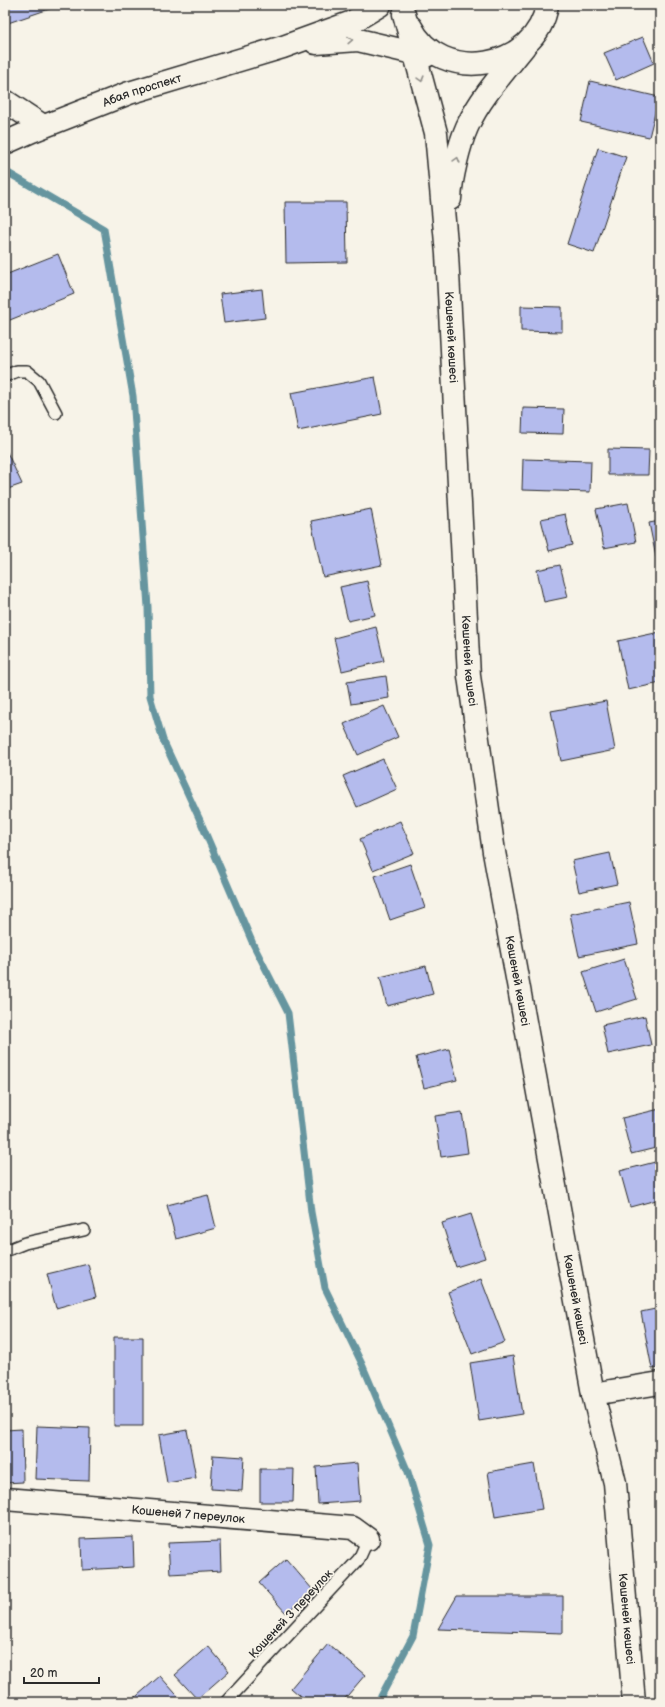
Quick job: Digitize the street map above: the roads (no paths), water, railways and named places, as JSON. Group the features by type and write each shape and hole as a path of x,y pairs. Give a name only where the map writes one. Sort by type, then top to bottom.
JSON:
{"main road":[{"path":"283,47 352,22 380,5"},
{"path":"447,254 451,183 467,128 486,97 538,28 548,6"},
{"path":"404,9 414,33 429,49 448,60"},
{"path":"404,9 414,53 436,133 447,254"},
{"path":"283,47 327,41 358,40 474,65 501,60 524,47"},
{"name":"Абая проспект","path":"5,143 37,128 129,93 283,47"},
{"path":"5,102 37,128"},
{"name":"Көшеней көшесі","path":"447,254 469,676 494,852 593,1394 615,1483 634,1702"},
{"path":"593,1394 660,1383"},
{"name":"Кошеней 7 переулок","path":"5,1499 353,1528 368,1539"},
{"path":"632,1673 644,1702"}],"lane":[{"path":"5,376 17,372 27,371 39,381 56,413"},
{"path":"5,1251 25,1243 84,1230"},
{"name":"Кошеней 3 переулок","path":"226,1702 360,1559 368,1539"}],"waterway":[{"path":"5,171 104,229 133,396 148,607 150,696 163,740 199,818 253,944 288,1013 311,1212 325,1288 362,1364 408,1472 430,1545 413,1636 378,1702"}]}
